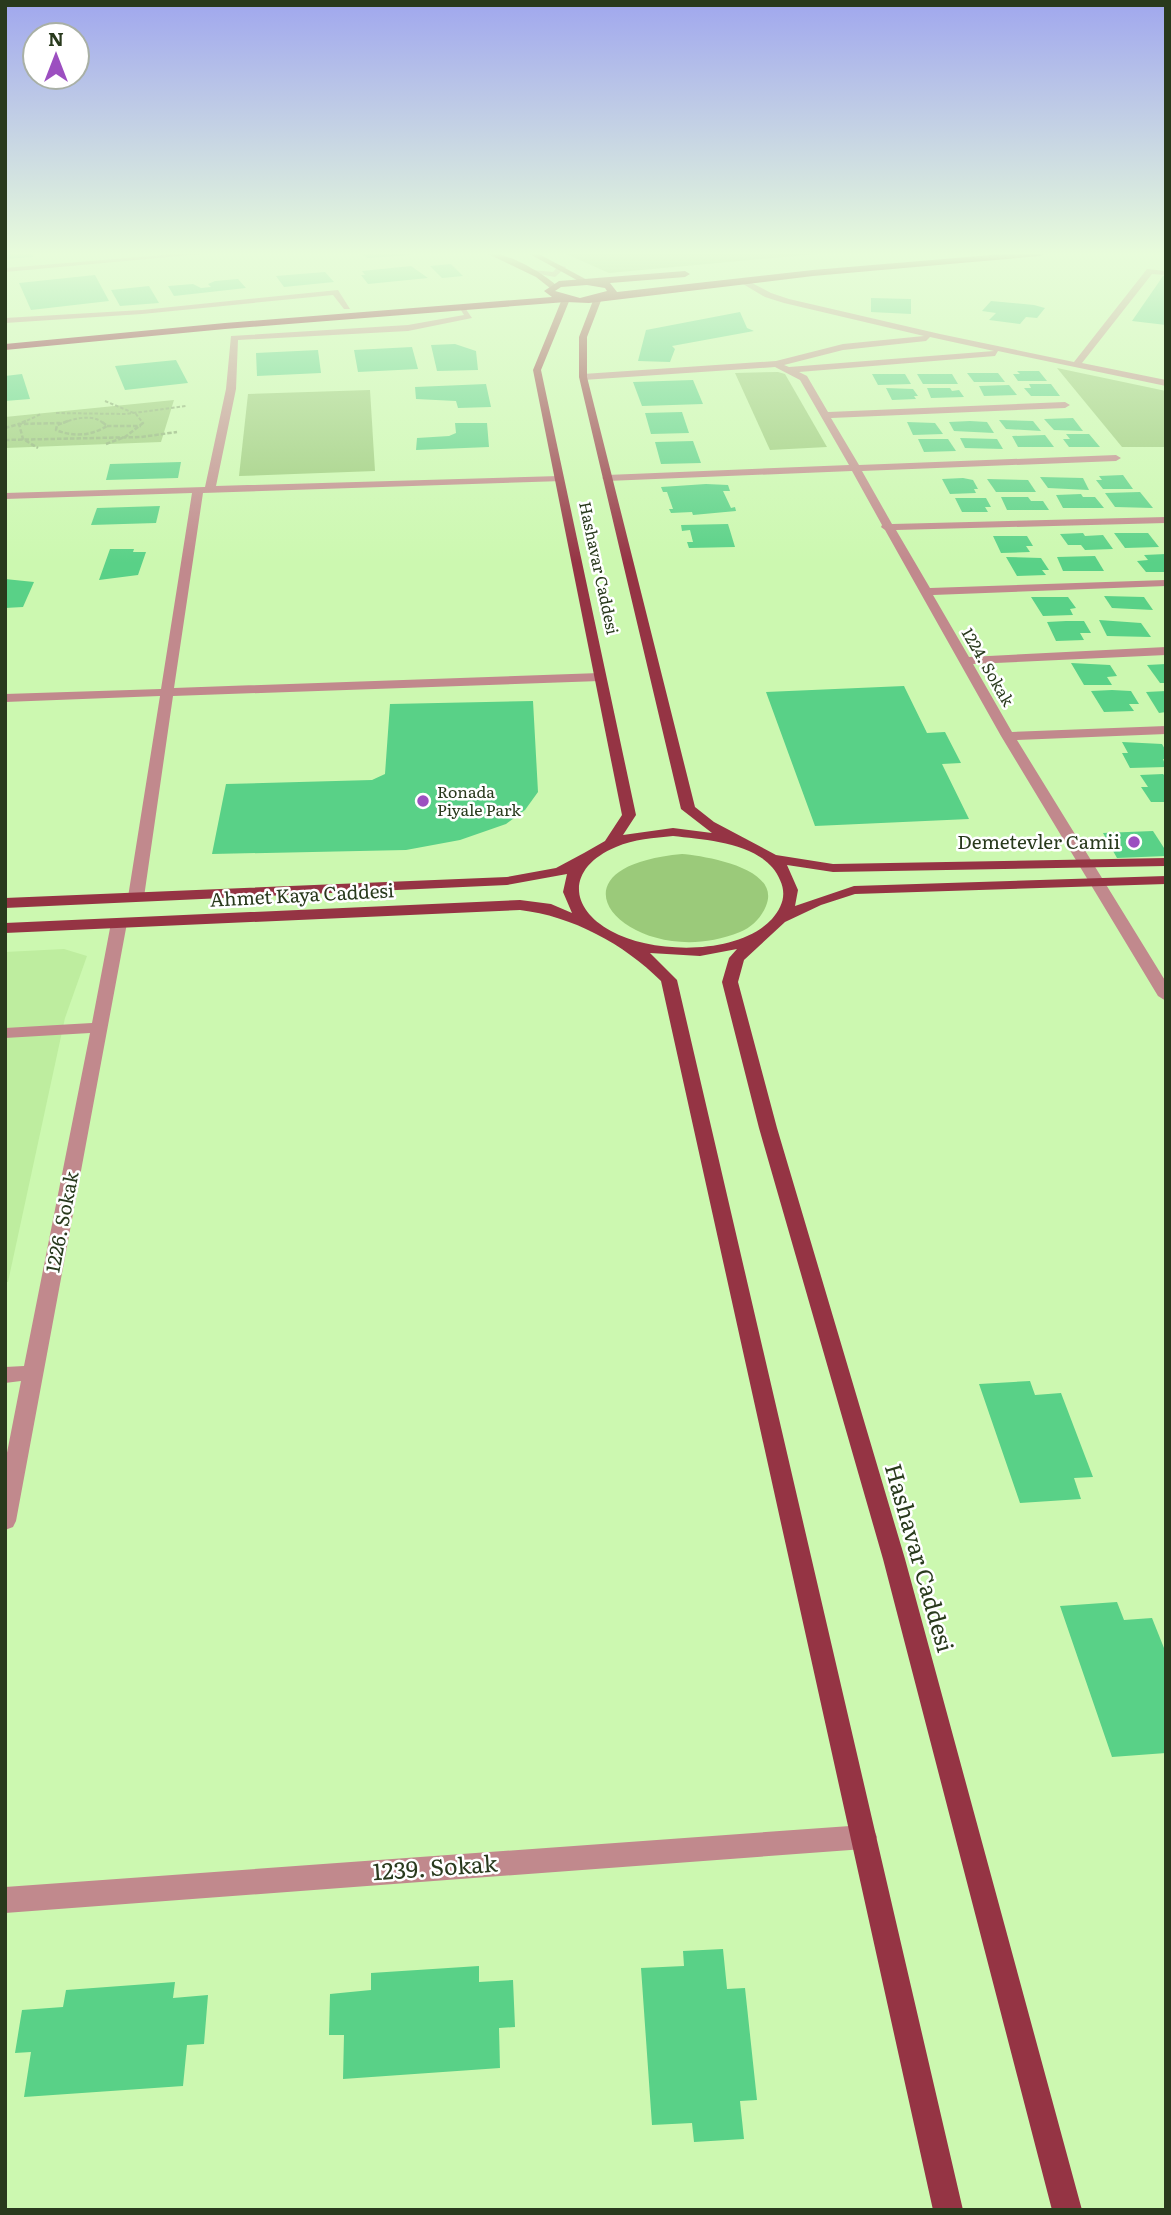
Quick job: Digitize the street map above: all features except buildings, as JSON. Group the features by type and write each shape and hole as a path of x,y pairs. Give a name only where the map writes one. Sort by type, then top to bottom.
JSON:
{"main road":[{"name":"Hashavar Caddesi","path":"543,356 537,370 629,815 610,844"},
{"path":"583,356 583,377 688,809 709,825 770,858 788,876 793,897 785,917"},
{"path":"5,902 507,881 560,872 610,844 640,835 673,832 710,835 743,844"},
{"path":"587,857 573,874 569,893 577,912 596,929"},
{"path":"770,858 833,868 1166,862"},
{"path":"785,917 816,902 854,890 1166,880"},
{"name":"Ahmet Kaya Caddesi","path":"5,928 520,905 551,909 624,943"},
{"name":"Hashavar Caddesi","path":"785,917 737,958 730,982 768,1128 894,1559 1067,2210"},
{"path":"624,943 659,950 697,952 733,946 764,934"},
{"path":"624,943 648,959 669,980 948,2210"}],"street":[{"path":"136,897 165,692 204,489 231,389 233,356"},
{"path":"781,367 814,356"},
{"path":"583,377 947,356"},
{"path":"1040,356 1166,383"},
{"path":"1078,363 1083,356"},
{"name":"1224. Sokak","path":"781,367 804,379 886,527 1008,736 1166,996"},
{"path":"825,415 1065,405"},
{"path":"607,478 1116,458"},
{"path":"5,496 559,479"},
{"path":"886,527 1166,520"},
{"path":"925,592 1166,583"},
{"path":"964,661 1166,651"},
{"path":"5,698 600,677"},
{"path":"1008,736 1166,730"},
{"name":"1226. Sokak","path":"5,1521 119,923"},
{"path":"5,1033 99,1028"},
{"path":"5,1375 33,1373"},
{"name":"1239. Sokak","path":"5,1900 864,1837"}],"path":[{"path":"106,401 114,407 136,413 143,424 125,437 106,444"},
{"path":"56,413 136,413 186,405"},
{"path":"5,428 41,414"},
{"path":"60,423 92,418 104,421 107,426"},
{"path":"60,423 56,430 73,435 98,432 107,426 141,426"},
{"path":"19,424 67,423"},
{"path":"19,424 23,439 38,448"},
{"path":"5,440 125,437 177,432"}],"shaded area":[{"path":"1057,368 1166,391 1166,447 1122,447"},
{"path":"735,373 785,374 827,447 770,450"},
{"path":"370,390 375,471 239,476 248,394"},
{"path":"174,400 161,442 5,448 5,417"},
{"path":"682,854 723,861 753,873 763,882 768,893 766,906 759,918 740,932 701,942 665,940 635,930 615,914 606,896 612,878 637,863"},
{"path":"64,949 87,956 65,1018 8,1282 5,1282 5,952"}],"place":[{"name":"Ronada Piyale Park","path":"423,801"},
{"name":"Demetevler Camii","path":"1134,842"}]}
